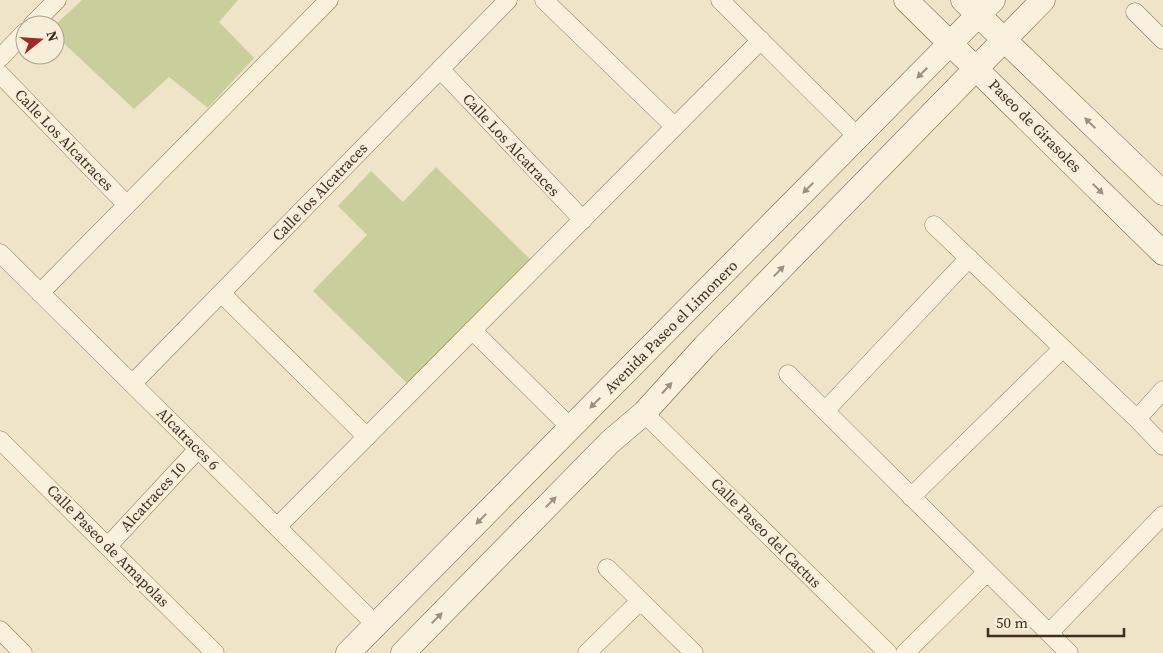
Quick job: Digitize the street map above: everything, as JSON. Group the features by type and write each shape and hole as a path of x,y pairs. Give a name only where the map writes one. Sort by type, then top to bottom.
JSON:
{"street":[{"path":"42,15 57,0"},
{"path":"40,293 330,0"},
{"name":"Calle los Alcatraces","path":"132,384 508,0"},
{"path":"544,0 675,127"},
{"path":"720,0 858,137"},
{"name":"Paseo de Girasoles","path":"906,0 1163,253"},
{"path":"403,653 610,442 644,413 704,347 1043,0"},
{"path":"978,5 1004,40 1163,193"},
{"name":"Avenida Paseo el Limonero","path":"348,653 951,44 978,5"},
{"path":"1134,12 1163,40"},
{"path":"277,527 760,40"},
{"path":"0,58 15,42"},
{"name":"Calle Los Alcatraces","path":"440,69 583,220"},
{"name":"Calle Los Alcatraces","path":"0,74 127,205"},
{"path":"934,225 1163,446"},
{"name":"Alcatraces 6","path":"0,253 376,625"},
{"path":"825,411 969,258"},
{"path":"221,293 367,437"},
{"path":"472,330 571,428"},
{"path":"912,497 1063,348"},
{"path":"788,374 1069,653"},
{"path":"1137,419 1163,390"},
{"name":"Calle Paseo del Cactus","path":"644,413 888,653"},
{"name":"Calle Paseo de Amapolas","path":"0,440 215,653"},
{"name":"Alcatraces 10","path":"108,546 198,449"},
{"path":"1049,633 1163,515"},
{"path":"607,568 694,653"},
{"path":"905,653 987,572"},
{"path":"587,653 640,600"},
{"path":"0,630 23,653"}],"green space":[{"path":"82,0 238,0 219,22 254,58 208,108 169,77 134,109 65,44 65,16"},
{"path":"436,167 532,261 410,386 313,291 367,235 338,206 371,171 403,202"}]}
